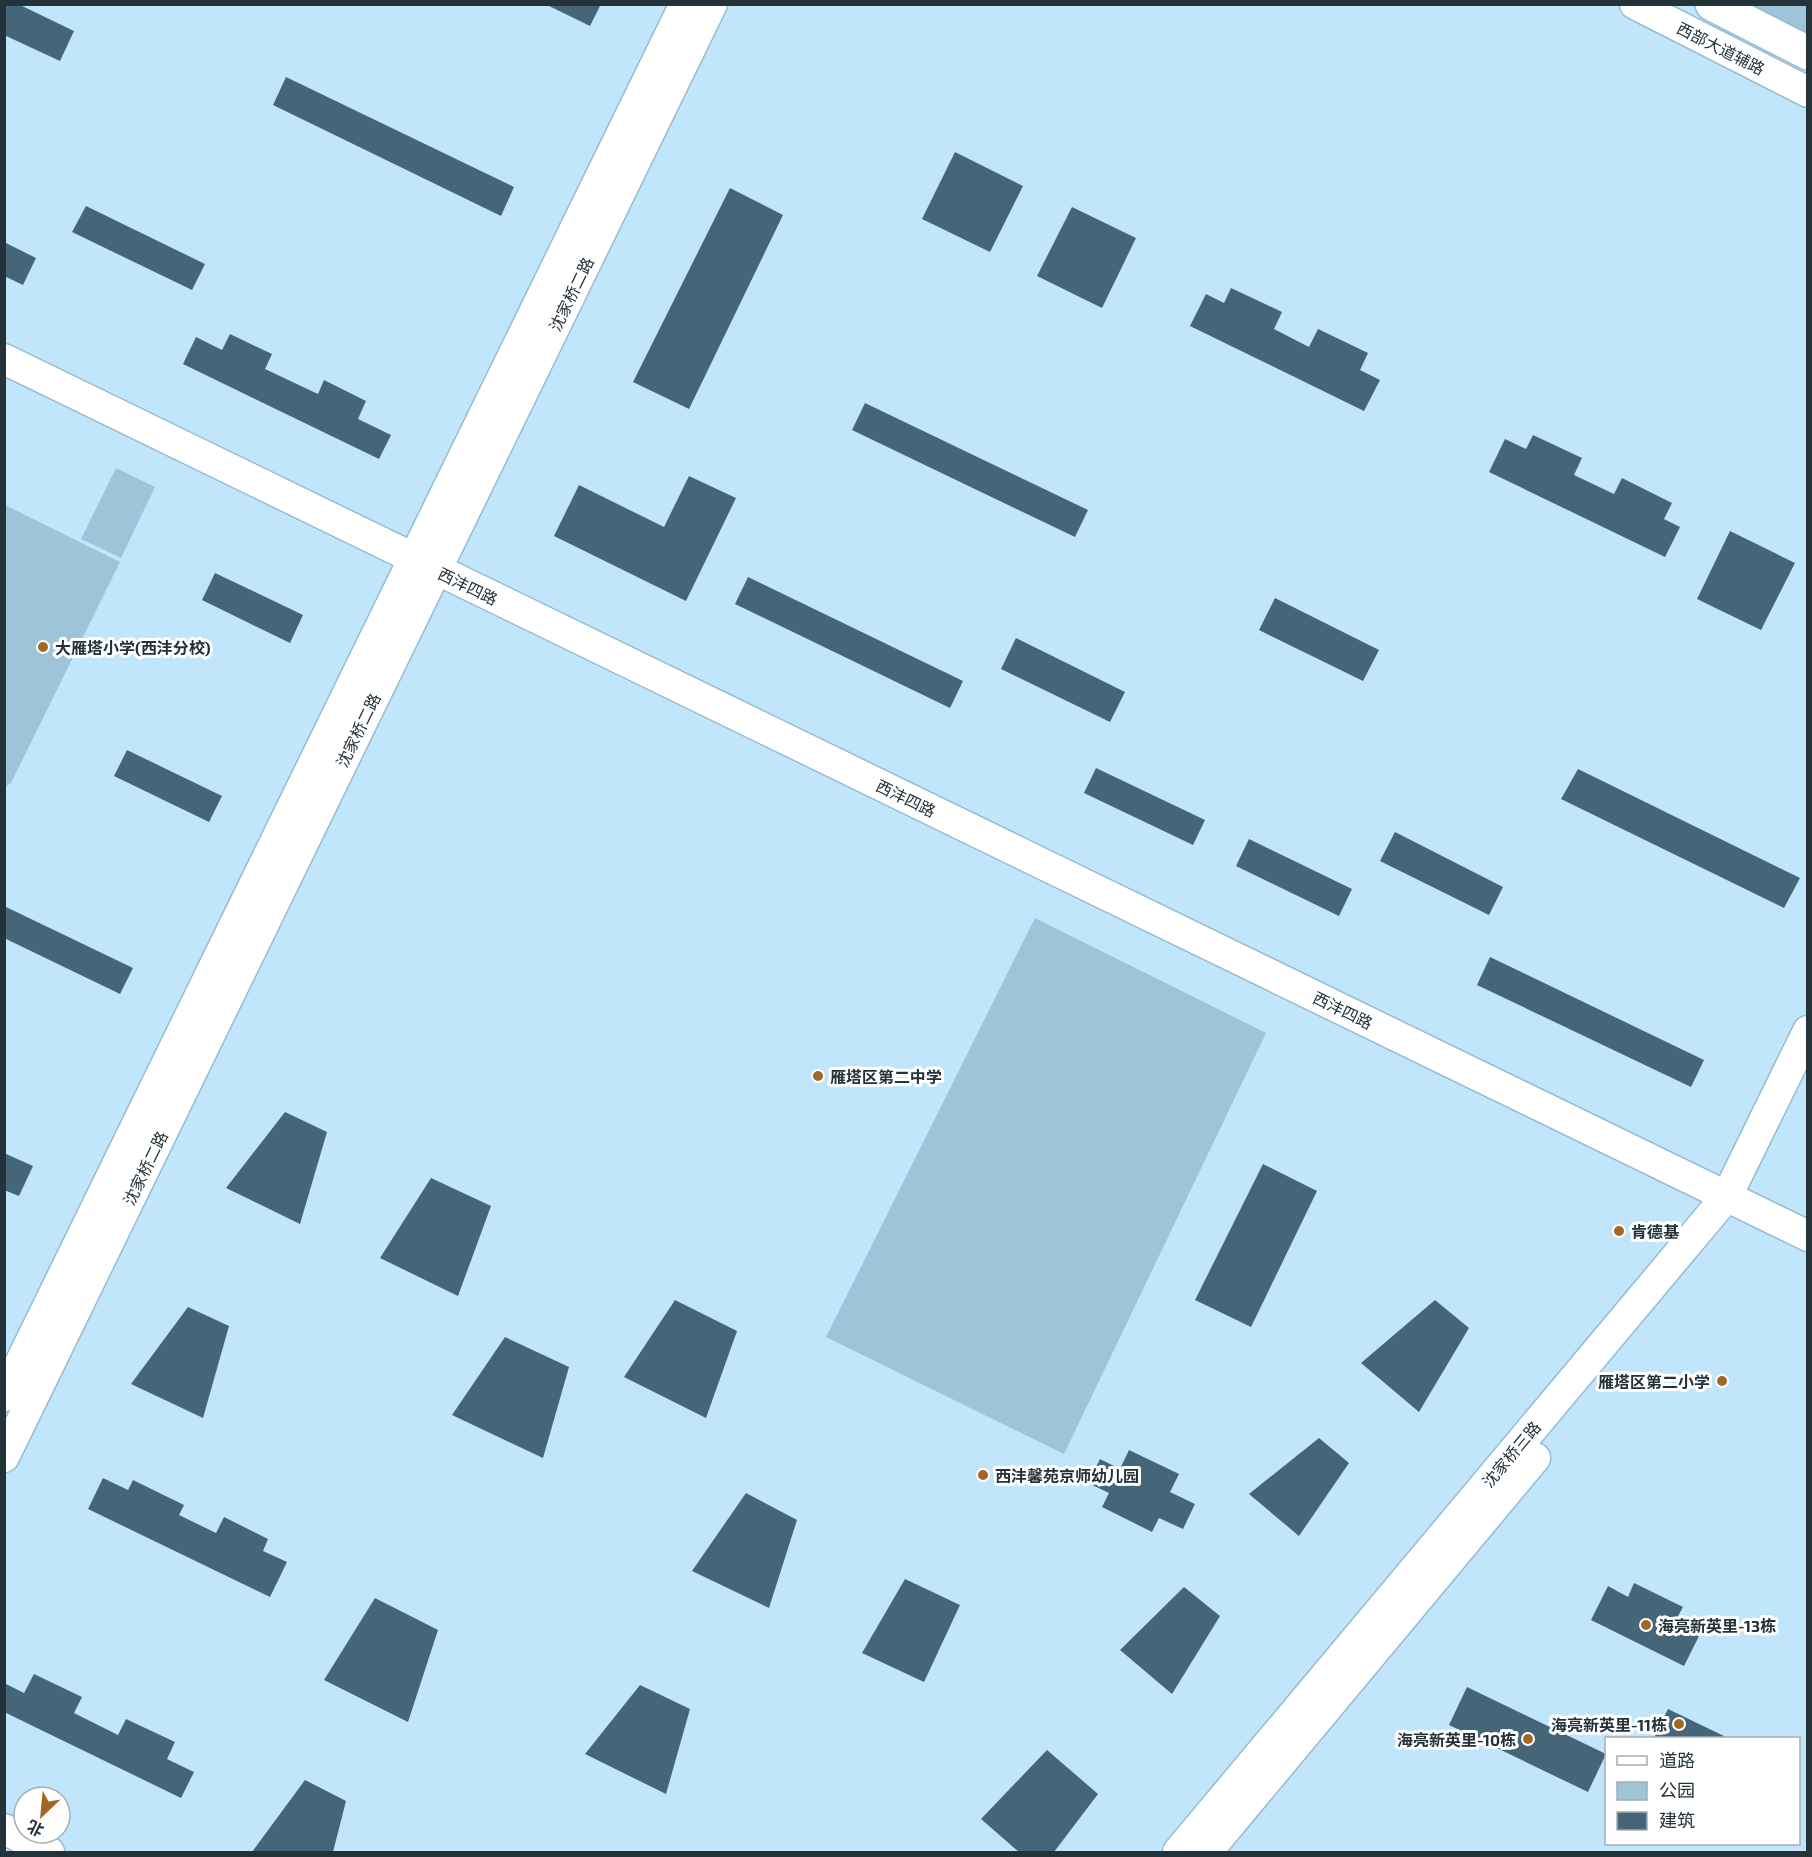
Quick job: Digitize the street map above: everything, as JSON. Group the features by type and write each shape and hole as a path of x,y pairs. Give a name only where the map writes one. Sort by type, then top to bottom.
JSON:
{"main road":[{"path":"1712,4 1808,53"}],"street":[{"name":"沈家桥二路","path":"4,1457 425,565 686,4"},
{"name":"沈家桥二路","path":"4,1395 712,4"},
{"name":"西部大道辅路","path":"1635,4 1808,92"},
{"name":"西沣四路","path":"4,359 1808,1236"},
{"name":"沈家桥三路","path":"1178,1852 1736,1201 1808,1031"},
{"name":"沈家桥三路","path":"1207,1852 1736,1201 1808,1078"},
{"path":"4,1829 49,1852"}],"green space":[{"path":"1749,5 1807,5 1807,34"},
{"path":"116,468 155,487 121,558 81,539"},
{"path":"5,505 120,562 11,783 5,787"},
{"path":"1035,918 1266,1033 1064,1454 826,1337"}],"building":[{"path":"4,4 18,4 74,31 60,61 4,35"},
{"path":"545,4 601,4 590,26"},
{"path":"286,77 514,187 501,216 273,105"},
{"path":"955,152 1023,186 990,252 922,219"},
{"path":"730,188 783,215 689,409 633,382"},
{"path":"86,206 205,264 192,290 72,232"},
{"path":"1072,207 1136,238 1102,308 1037,276"},
{"path":"4,242 36,258 23,285 4,276"},
{"path":"1231,288 1282,312 1274,329 1309,347 1318,329 1368,353 1360,370 1380,380 1364,411 1190,326 1206,294 1224,303"},
{"path":"230,334 272,354 265,369 318,394 324,380 366,401 358,419 391,435 379,459 183,364 196,337 222,350"},
{"path":"865,403 1088,510 1075,537 852,430"},
{"path":"1533,435 1582,458 1574,475 1614,494 1622,478 1672,503 1664,519 1680,527 1665,557 1489,472 1505,439 1526,449"},
{"path":"689,476 736,498 686,601 554,536 579,485 664,527"},
{"path":"1730,531 1795,563 1761,630 1697,599"},
{"path":"215,573 303,615 290,643 202,600"},
{"path":"748,577 963,681 950,708 735,604"},
{"path":"1275,598 1379,650 1363,681 1259,630"},
{"path":"1016,638 1125,692 1110,722 1001,669"},
{"path":"127,750 222,796 209,822 114,776"},
{"path":"1096,768 1205,820 1193,845 1084,793"},
{"path":"1578,769 1800,878 1784,908 1561,799"},
{"path":"1395,832 1503,887 1489,915 1380,861"},
{"path":"1249,839 1352,889 1339,916 1236,866"},
{"path":"4,906 133,968 120,994 4,938"},
{"path":"1490,957 1704,1060 1691,1087 1477,985"},
{"path":"285,1112 327,1132 300,1224 226,1188"},
{"path":"4,1153 33,1166 19,1196 4,1190"},
{"path":"1263,1164 1317,1191 1251,1327 1195,1300"},
{"path":"431,1178 491,1206 458,1296 380,1258"},
{"path":"675,1300 737,1331 706,1418 624,1377"},
{"path":"1435,1300 1469,1328 1419,1412 1361,1363"},
{"path":"188,1307 229,1326 203,1418 131,1384"},
{"path":"505,1337 569,1367 543,1458 452,1415"},
{"path":"1319,1438 1349,1463 1299,1536 1249,1494"},
{"path":"1129,1450 1179,1474 1170,1492 1195,1504 1183,1529 1159,1518 1152,1532 1102,1507 1109,1493 1088,1483 1100,1459 1120,1469"},
{"path":"103,1478 128,1490 133,1480 184,1505 179,1515 216,1533 224,1517 268,1539 263,1551 287,1562 270,1597 88,1509"},
{"path":"746,1493 797,1520 769,1608 692,1571"},
{"path":"905,1579 960,1605 924,1682 862,1653"},
{"name":"海亮新英里-13栋","path":"1634,1583 1683,1607 1677,1618 1702,1630 1684,1666 1591,1620 1608,1586 1628,1597"},
{"path":"1184,1587 1220,1616 1172,1694 1120,1650"},
{"path":"375,1598 438,1630 408,1722 324,1680"},
{"path":"34,1674 82,1697 74,1713 118,1735 126,1719 175,1742 167,1759 194,1772 181,1798 4,1712 4,1683 24,1693"},
{"path":"640,1685 690,1709 666,1794 585,1754"},
{"name":"海亮新英里-10栋","path":"1467,1687 1605,1754 1605,1756 1588,1792 1449,1725"},
{"name":"海亮新英里-11栋","path":"1668,1709 1726,1737 1654,1737"},
{"path":"1047,1750 1098,1794 1054,1852 1019,1852 981,1819"},
{"path":"305,1780 346,1801 333,1852 252,1852"}],"place":[{"name":"大雁塔小学(西沣分校)","path":"43,647"},
{"name":"雁塔区第二中学","path":"818,1076"},
{"name":"肯德基","path":"1619,1231"},
{"name":"雁塔区第二小学","path":"1722,1381"},
{"name":"西沣馨苑京师幼儿园","path":"983,1475"},
{"name":"海亮新英里-13栋","path":"1646,1625"},
{"name":"海亮新英里-11栋","path":"1679,1724"},
{"name":"海亮新英里-10栋","path":"1528,1739"}]}
